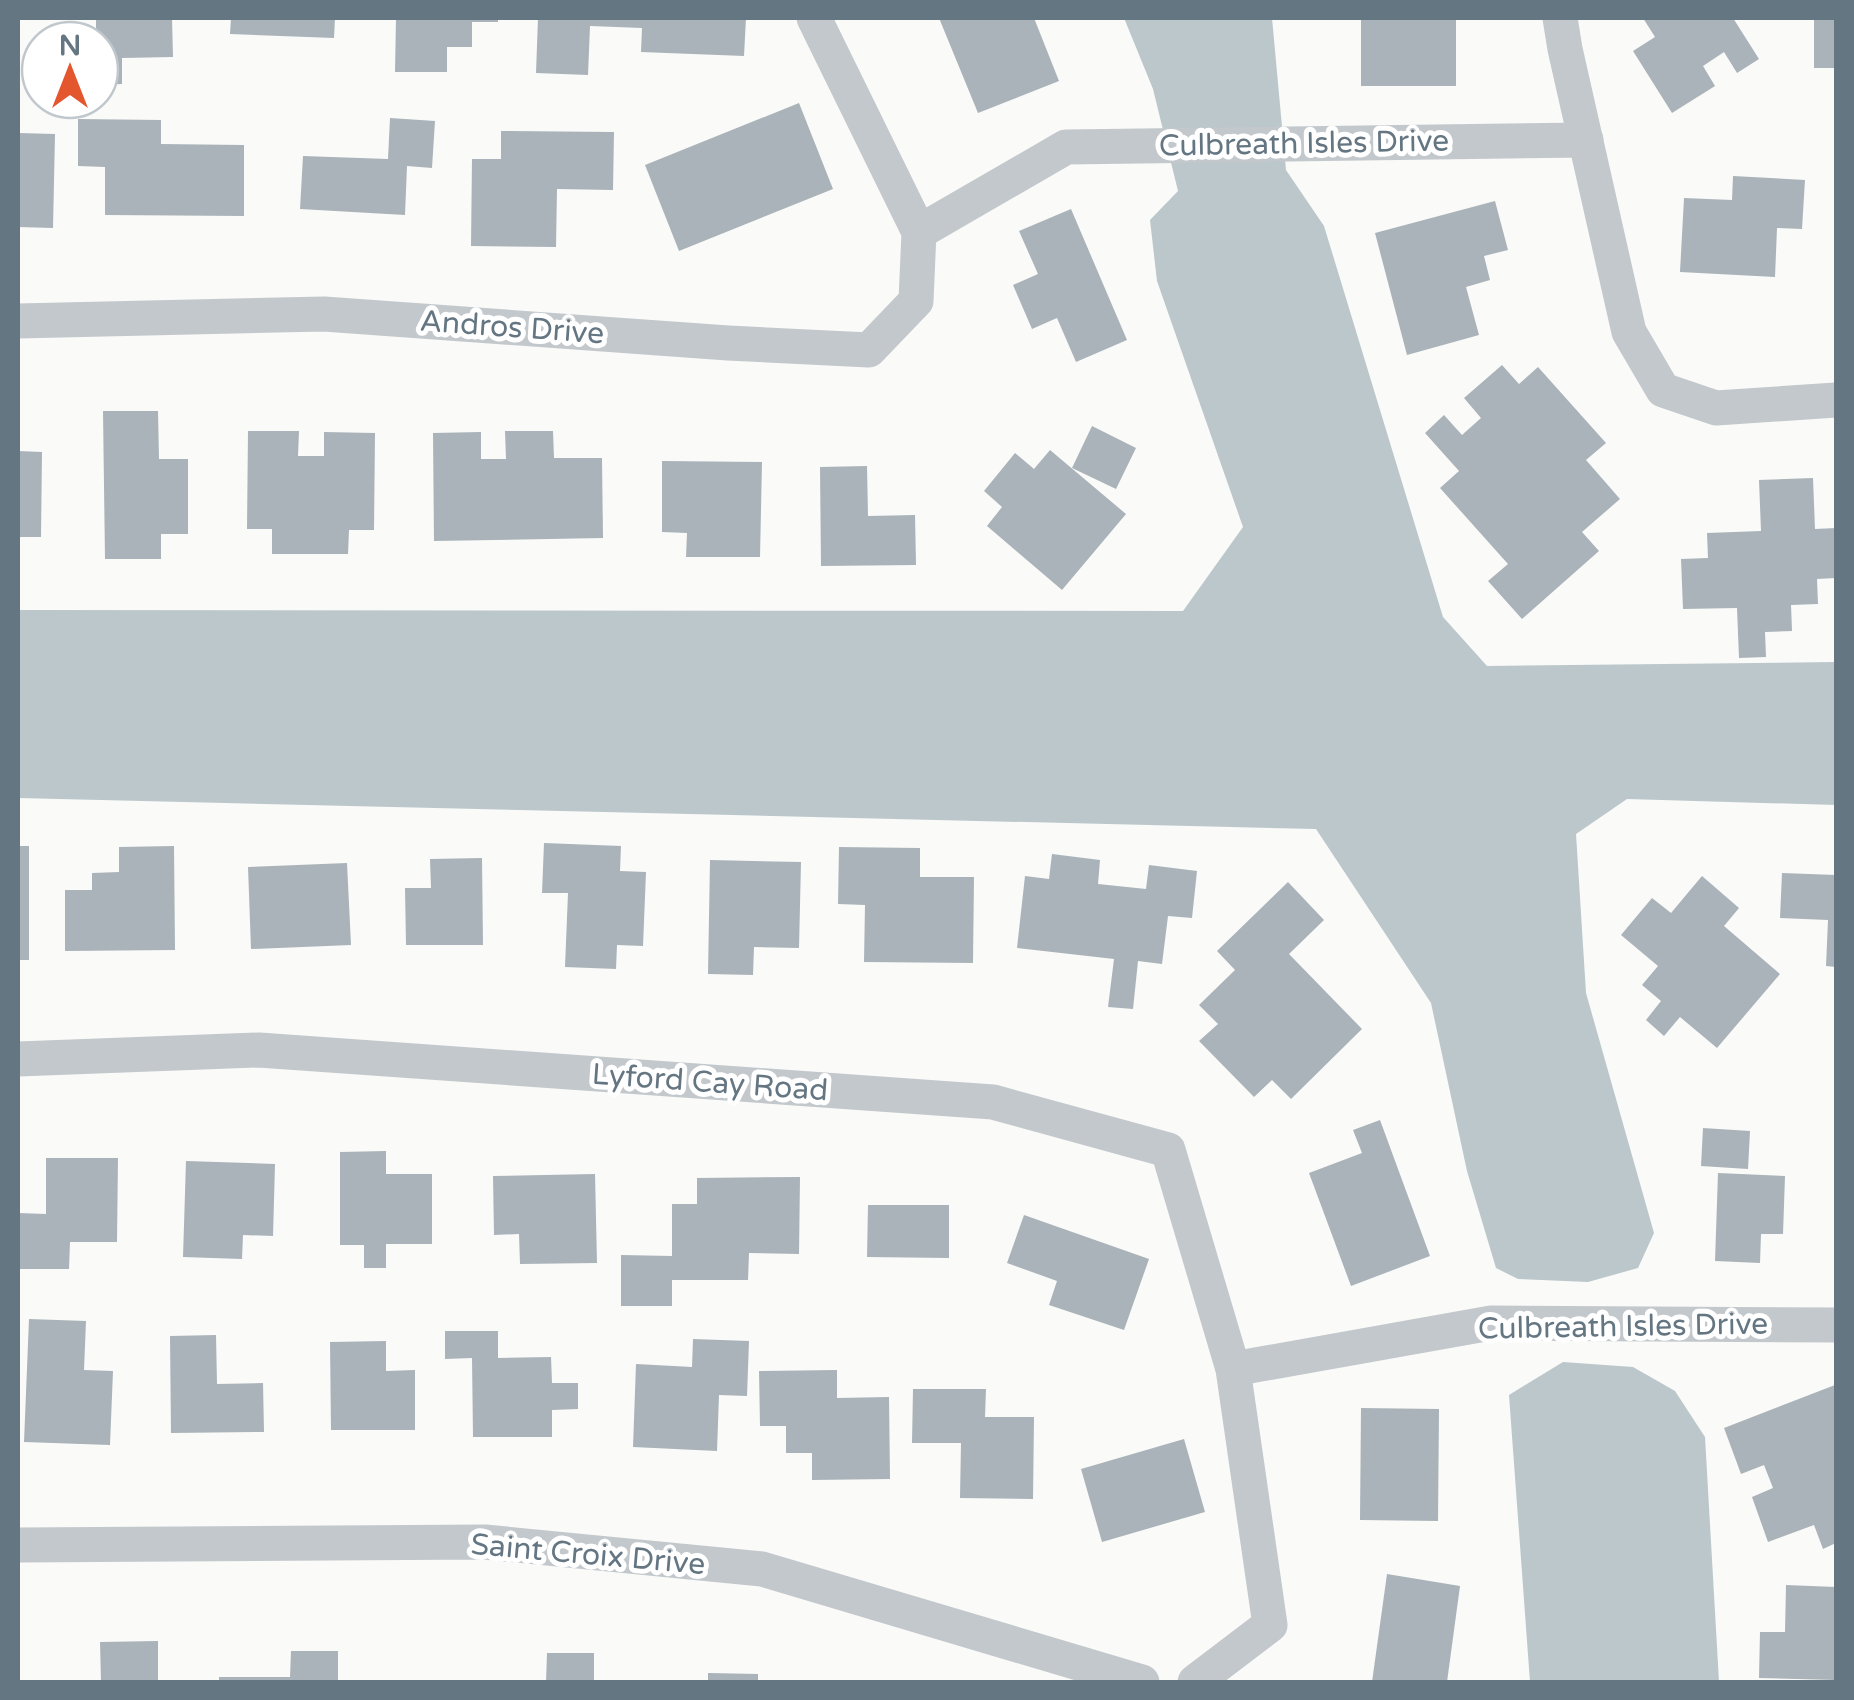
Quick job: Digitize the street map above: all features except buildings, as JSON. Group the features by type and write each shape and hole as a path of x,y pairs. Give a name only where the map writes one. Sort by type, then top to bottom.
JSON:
{"street":[{"path":"814,18 919,232"},
{"path":"1560,18 1629,332 1663,390 1716,408 1836,400"},
{"name":"Culbreath Isles Drive","path":"919,232 1066,147 1586,140"},
{"name":"Andros Drive","path":"18,321 324,314 869,350 916,301 919,232"},
{"name":"Lyford Cay Road","path":"18,1059 258,1050 993,1102 1168,1150 1233,1369"},
{"name":"Culbreath Isles Drive","path":"1233,1369 1492,1324 1836,1325"},
{"path":"1195,1682 1270,1625 1233,1369"},
{"name":"Saint Croix Drive","path":"18,1545 486,1542 762,1569 1142,1682"}],"shaded area":[{"path":"1124,18 1272,18 1286,170 1324,226 1443,617 1487,666 1836,662 1836,805 1627,799 1576,834 1586,993 1654,1233 1638,1268 1588,1282 1518,1279 1496,1268 1467,1171 1431,1003 1316,829 18,798 18,610 1183,611 1243,527 1157,281 1150,220 1178,191 1153,89"},
{"path":"1563,1362 1633,1367 1675,1391 1705,1437 1719,1682 1530,1682 1509,1395"}]}
